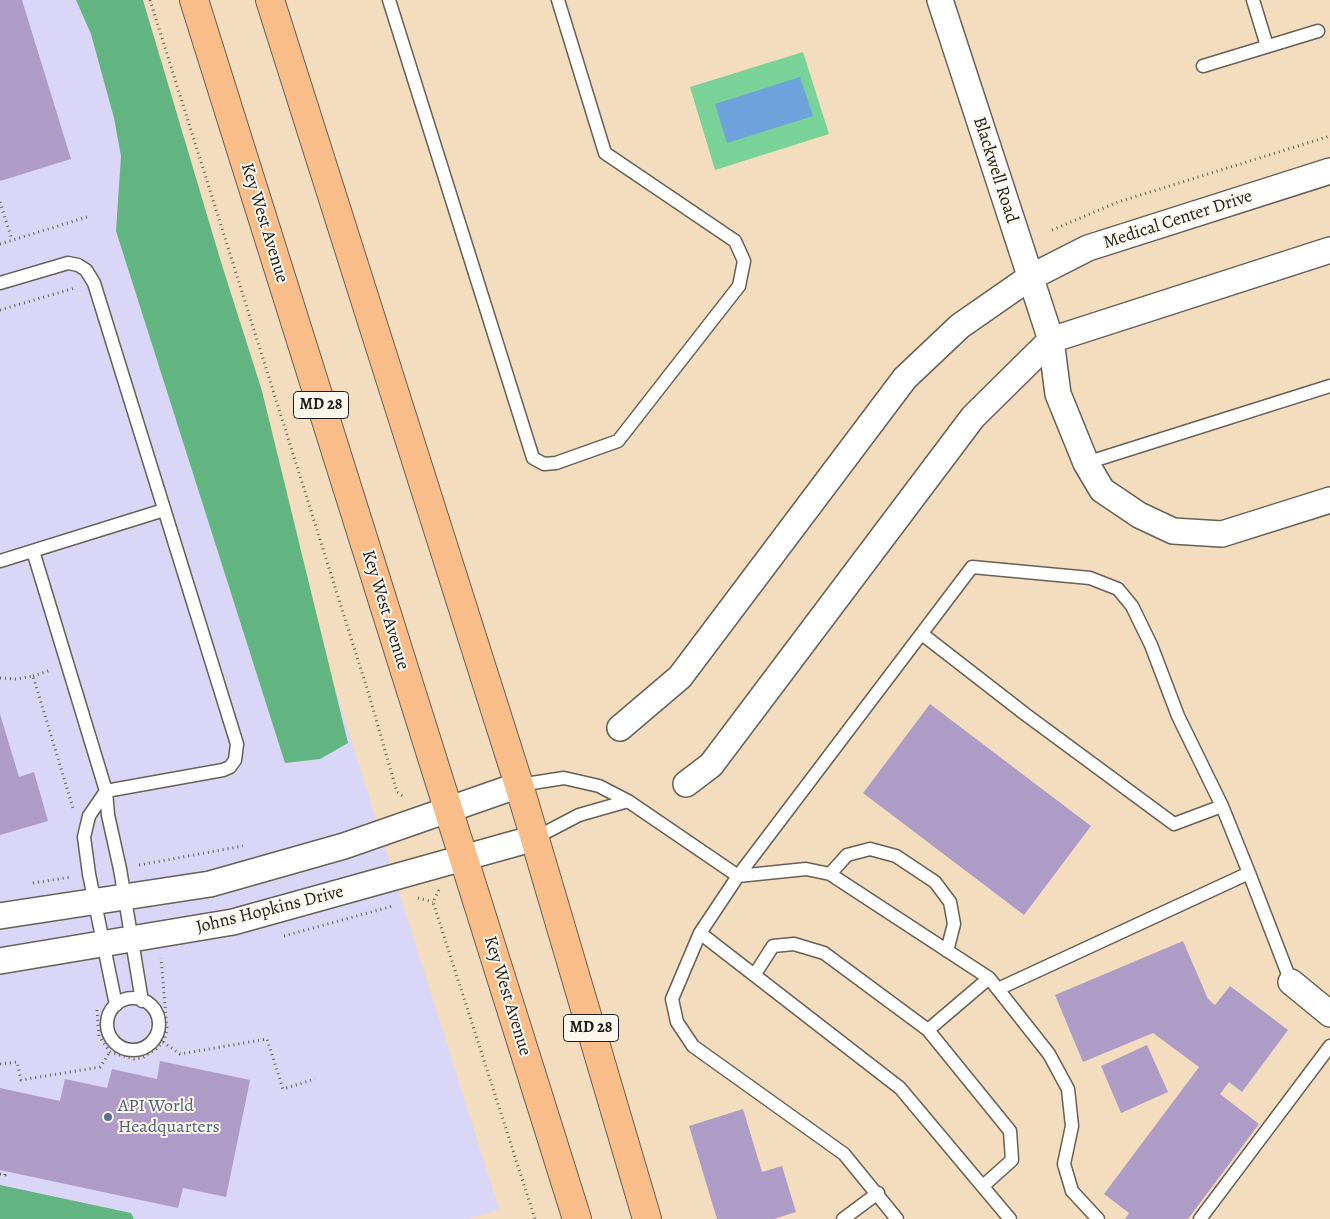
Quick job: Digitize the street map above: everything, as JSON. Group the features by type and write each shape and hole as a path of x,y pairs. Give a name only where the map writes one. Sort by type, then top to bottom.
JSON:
{"main road":[{"name":"Key West Avenue","path":"194,0 577,1219"},
{"name":"MD 28","path":"270,0 520,785 647,1219"}],"street":[{"name":"Blackwell Road","path":"940,0 1029,278 1051,340 1058,394 1086,463 1102,490 1139,515 1173,531 1222,534 1330,500"},
{"name":"Medical Center Drive","path":"620,728 680,678 906,378 960,326 1029,278 1088,248 1330,171"},
{"path":"686,784 710,765 973,417 1051,340 1330,250"},
{"path":"0,916 210,884 344,846 418,822 520,785"},
{"name":"Johns Hopkins Drive","path":"0,961 233,922 535,838"},
{"path":"1291,982 1330,1014"}],"lane":[{"path":"389,0 533,458 544,464 556,463 618,441 739,286 744,261 735,241 605,153 558,0"},
{"path":"1253,0 1267,46"},
{"path":"1203,66 1318,31"},
{"path":"0,283 68,263 82,268 92,278 237,744 235,760 230,767 223,770 106,790"},
{"path":"1086,463 1330,386"},
{"path":"0,561 164,510"},
{"path":"33,550 106,790 108,815 120,868 142,1001"},
{"path":"897,1219 878,1193 844,1154 693,1046 677,1022 672,999 700,933 738,876 972,567 1090,578 1118,589 1132,606 1151,645 1178,716 1222,806 1291,982"},
{"path":"922,634 1025,714 1174,824 1222,806"},
{"path":"520,785 564,778 599,786 628,801 738,876 806,870 830,874 989,978 1049,1054 1068,1089 1072,1126 1064,1164 1072,1190 1098,1219"},
{"path":"106,790 85,826 84,836 94,903 116,1005"},
{"path":"535,838 579,815 628,801"},
{"path":"830,874 847,856 870,849 896,856 935,882 950,902 954,924 947,951"},
{"path":"998,989 1249,873"},
{"path":"700,933 900,1088 1010,1219"},
{"path":"755,974 773,946 794,944 824,953 928,1030 1010,1130 1012,1160 983,1186"},
{"path":"928,1030 989,978"},
{"path":"128,999 142,1001 155,1011 159,1025 153,1040 139,1049 123,1048 111,1038 107,1022 109,1014 116,1005 128,999"},
{"path":"1200,1219 1330,1046"},
{"path":"842,1219 878,1193"}],"path":[{"path":"150,0 369,695 397,792 394,800"},
{"path":"1052,230 1118,202 1330,136"},
{"path":"0,202 12,240"},
{"path":"0,244 87,217"},
{"path":"0,310 82,286"},
{"path":"0,678 17,679 33,676 74,810 74,816"},
{"path":"397,792 411,802 418,822"},
{"path":"120,868 246,846"},
{"path":"434,867 440,886 433,902 535,1219"},
{"path":"28,884 89,874"},
{"path":"163,1042 180,1054 267,1039 283,1089 315,1079"},
{"path":"0,1064 18,1062 21,1080 100,1067 110,1052"},
{"path":"0,1174 4,1175 5,1172"}],"shaded area":[{"path":"0,0 118,0 499,1209 467,1219 0,1219"}],"green space":[{"path":"76,0 143,0 221,262 262,391 348,743 320,759 285,763 116,231 121,156 114,118 91,34"},
{"path":"803,52 829,134 715,170 690,87"},
{"path":"0,1185 131,1213 134,1219 0,1219"}],"water":[{"path":"800,77 813,116 727,143 715,104"}],"building":[{"path":"0,0 22,0 71,159 0,181"},
{"path":"930,704 1091,826 1024,915 863,793"},
{"path":"0,714 19,777 34,772 48,821 0,835"},
{"path":"1183,941 1208,999 1215,1005 1230,986 1288,1030 1242,1092 1229,1082 1220,1094 1259,1124 1188,1219 1125,1219 1129,1213 1104,1194 1199,1067 1153,1033 1083,1062 1055,995"},
{"path":"1147,1045 1168,1092 1121,1113 1101,1066"},
{"path":"160,1061 250,1080 226,1197 183,1188 178,1208 0,1170 0,1088 60,1101 65,1079 107,1088 112,1069 157,1079"},
{"path":"743,1109 762,1172 782,1166 796,1212 774,1219 717,1219 689,1126"}],"place":[{"name":"API World Headquarters","path":"108,1117"}]}
